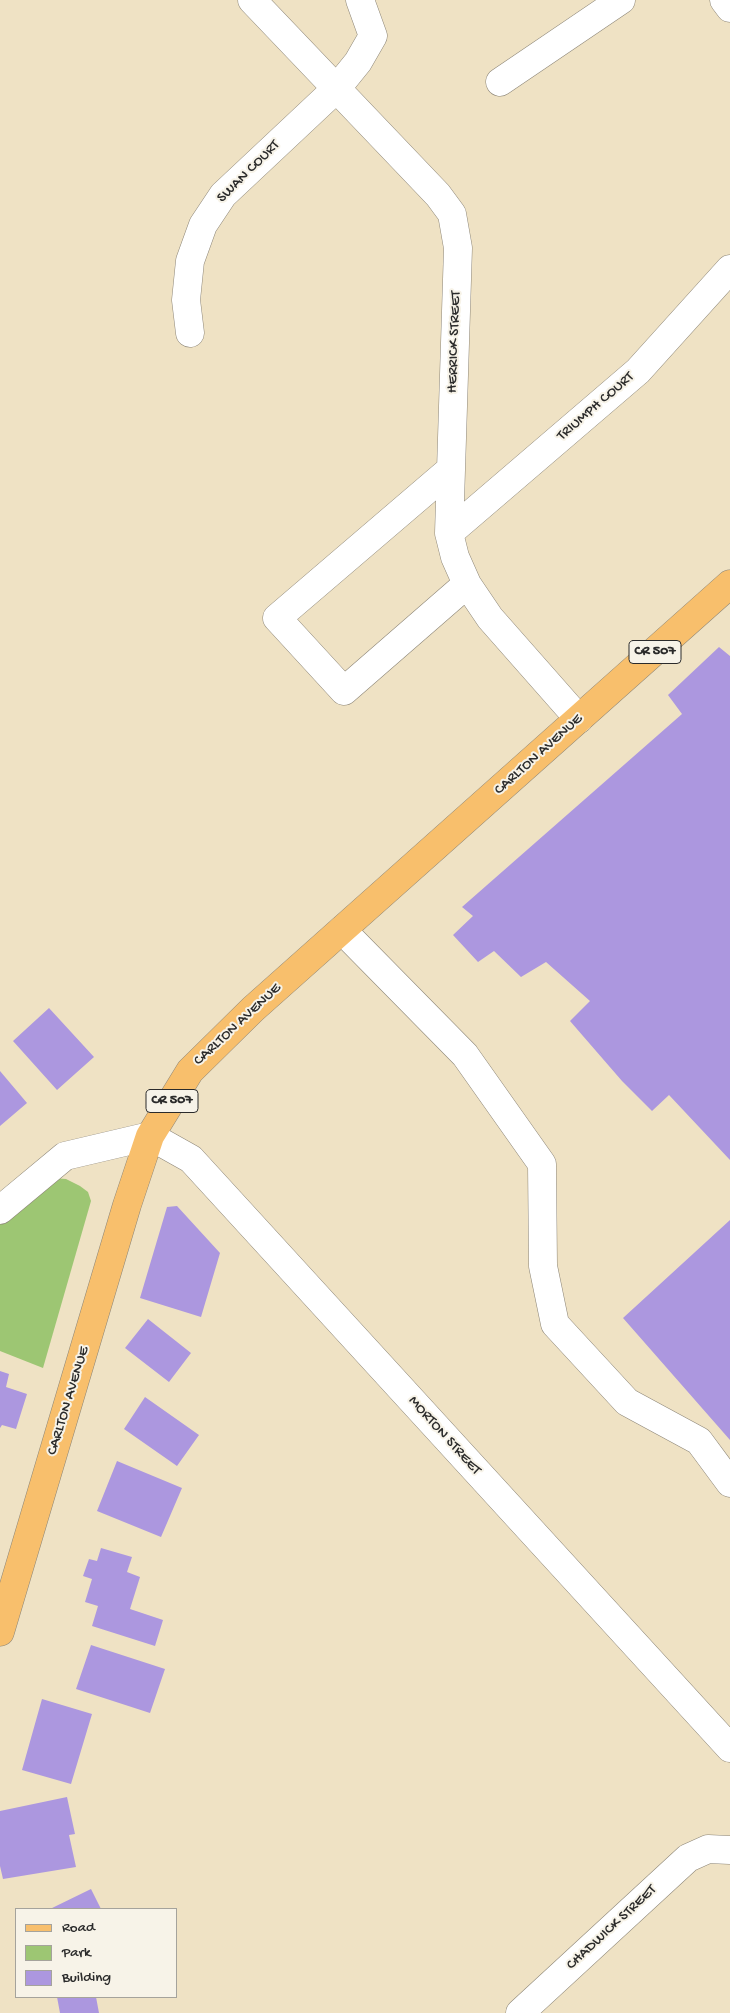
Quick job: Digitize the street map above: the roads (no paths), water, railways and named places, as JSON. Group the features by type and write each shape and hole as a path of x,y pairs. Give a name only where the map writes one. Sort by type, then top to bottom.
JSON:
{"main road":[{"name":"CARLTON AVENUE","path":"0,1632 127,1205 150,1136 190,1071 253,1009 730,584"}],"street":[{"name":"HERRICK STREET","path":"252,0 438,195 452,214 458,248 449,533 455,557 467,584 490,618 579,719"},
{"path":"336,88 358,62 373,36 360,0"},
{"path":"500,82 621,0"},
{"path":"724,0 730,8"},
{"name":"SWAN COURT","path":"190,333 186,300 190,261 203,225 223,195 336,88"},
{"name":"TRIUMPH COURT","path":"449,533 638,371 730,269"},
{"path":"450,470 277,618 344,691 467,584"},
{"path":"342,930 465,1055 542,1164 543,1266 555,1324 627,1402 700,1441 730,1483"},
{"path":"0,1210 65,1156 150,1136"},
{"name":"MORTON STREET","path":"150,1136 191,1159 729,1744"},
{"name":"CHADWICK STREET","path":"520,2013 688,1858 719,1849"}]}
